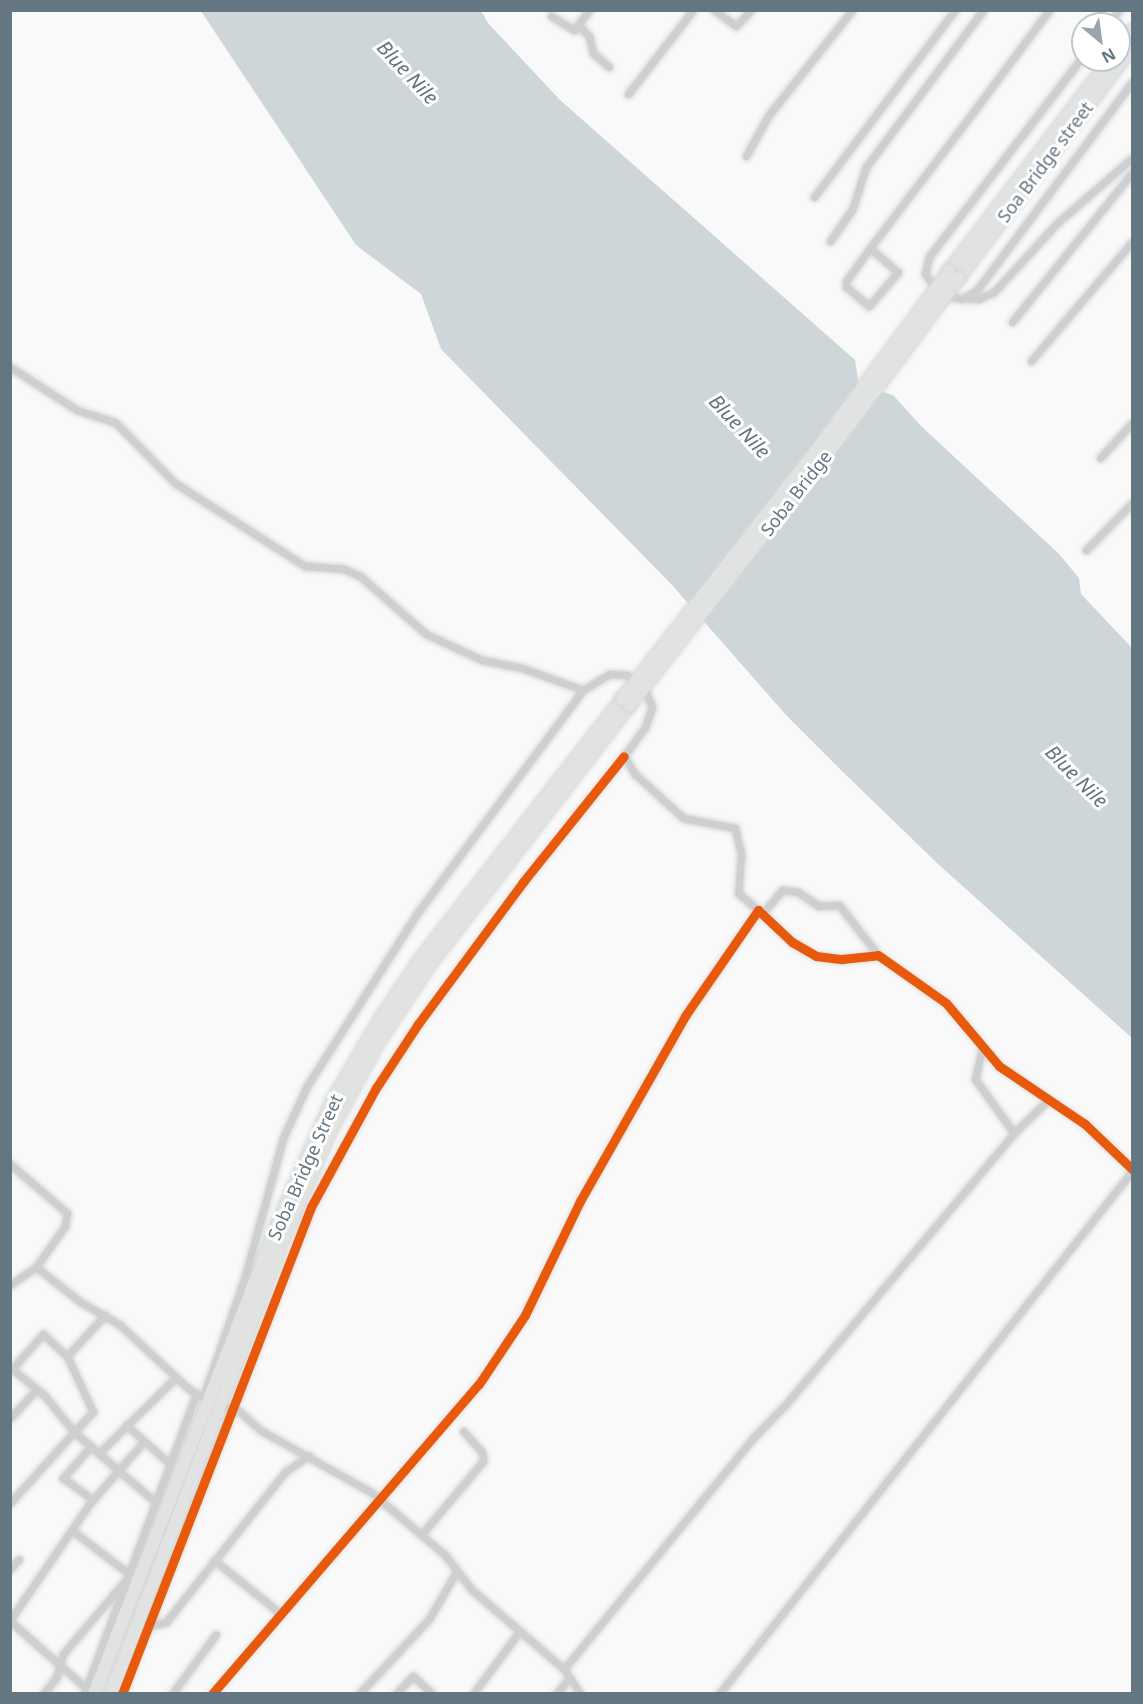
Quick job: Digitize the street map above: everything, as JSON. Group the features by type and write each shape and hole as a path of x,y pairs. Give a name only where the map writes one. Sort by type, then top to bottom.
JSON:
{"highway":[{"name":"Soa Bridge street","path":"954,274 1132,48"},
{"path":"954,274 1101,72"},
{"name":"Soba Bridge","path":"626,702 812,456 954,274"},
{"name":"Soba Bridge Street","path":"88,1692 212,1401 290,1194 356,1059 444,927 626,702"},
{"name":"Soba Bridge Street","path":"123,1693 212,1401"}],"street":[{"path":"551,16 574,30 589,10"},
{"path":"628,94 693,10"},
{"path":"714,10 736,26 751,10"},
{"path":"746,156 768,116 852,10"},
{"path":"814,197 955,10"},
{"path":"830,241 852,210 866,167 983,10"},
{"path":"870,248 898,272 869,306 845,285 870,248 1049,10"},
{"path":"579,26 589,36 593,53 609,67"},
{"path":"1071,72 926,262 925,274 934,289 948,298 978,299 994,292 1057,223 1132,158"},
{"path":"967,298 982,285 1132,82"},
{"path":"1012,322 1132,172"},
{"path":"1032,361 1132,242"},
{"path":"10,367 77,410 115,422 175,483 305,566 344,569 360,576 426,634 482,660 522,668 584,690"},
{"path":"1100,458 1132,423"},
{"path":"1086,550 1132,503"},
{"path":"123,1693 150,1626 212,1401 283,1138 307,1086 418,912 584,690 598,679 616,672 627,675 647,694 652,707 649,720 624,756 502,911 376,1088 304,1220 212,1401 170,1464 127,1577 88,1692 10,1620 93,1500 144,1440"},
{"path":"624,756 635,774 684,818 735,828 741,854 738,893 792,942 816,956 833,959 878,955"},
{"path":"212,1694 345,1536 381,1500 479,1384 525,1315 580,1201 680,1024 760,912 782,890 798,892 819,906 839,905 878,955 946,1003 982,1049 1018,1082 1091,1129 1132,1170 720,1694"},
{"path":"982,1049 975,1079 1014,1133"},
{"path":"564,1669 753,1438 786,1404 1014,1133 1048,1100"},
{"path":"10,1164 67,1213 65,1226 36,1267 10,1285"},
{"path":"36,1267 79,1301 126,1330 176,1377 212,1401 309,1455 381,1500 445,1555 456,1572 519,1632 564,1669 580,1694"},
{"path":"67,1356 105,1315"},
{"path":"10,1503 74,1432 93,1412 67,1356 41,1335 12,1369 44,1395 74,1432 155,1502"},
{"path":"99,1453 176,1377"},
{"path":"10,1418 35,1390"},
{"path":"126,1425 170,1464"},
{"path":"422,1535 483,1461 482,1452 463,1431"},
{"path":"91,1446 63,1478 93,1500"},
{"path":"150,1626 166,1622 285,1472 309,1455"},
{"path":"73,1531 127,1577"},
{"path":"10,1569 19,1559"},
{"path":"214,1560 281,1614"},
{"path":"359,1694 429,1619 456,1572"},
{"path":"43,1694 56,1678 58,1664 127,1577"},
{"path":"473,1694 519,1632"},
{"path":"172,1694 216,1634"},
{"path":"396,1694 413,1676 432,1694"},
{"path":"556,1694 568,1678"}],"water":[{"name":"Blue Nile","path":"201,11 481,11 488,23 560,100 855,360 859,385 893,395 921,426 1059,554 1079,578 1081,594 1132,648 1132,1038 938,864 844,773 786,715 672,585 441,349 421,294 356,245"}],"cycle path":[{"path":"122,1694 311,1207 376,1088 418,1024 523,882 624,756"},
{"path":"212,1694 479,1384 525,1315 580,1201 685,1016 758,910 792,942 816,956 842,959 878,955 946,1003 999,1066 1085,1124 1132,1169"}]}
